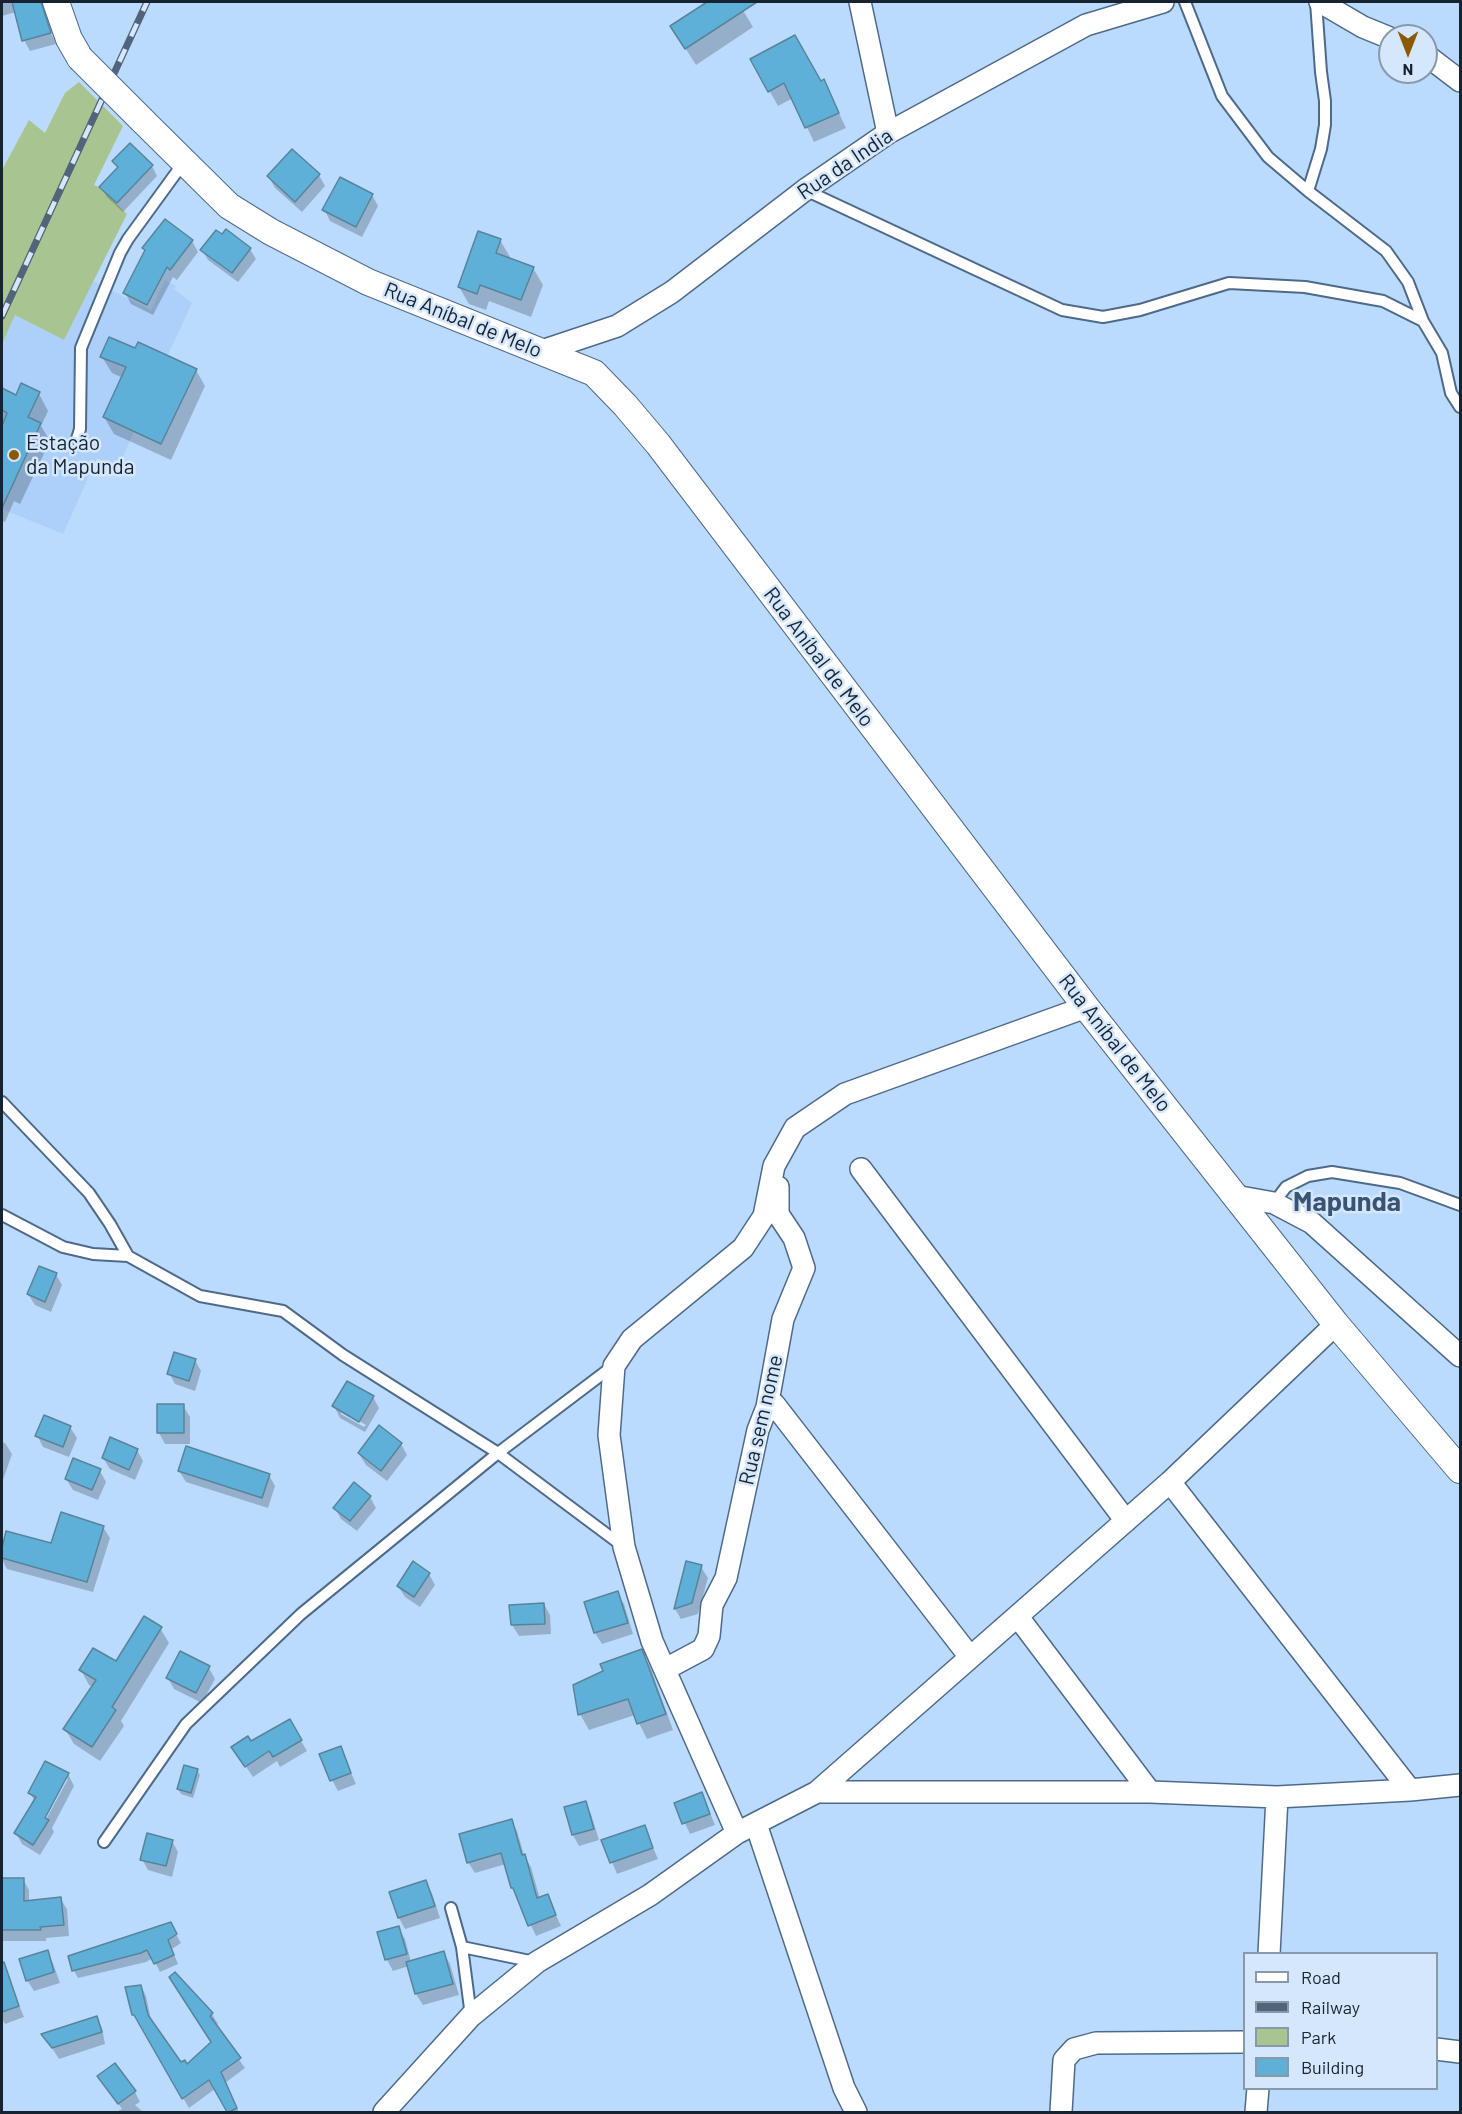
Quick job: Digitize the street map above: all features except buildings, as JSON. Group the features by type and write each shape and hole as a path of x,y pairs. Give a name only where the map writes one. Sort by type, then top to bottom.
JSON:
{"street":[{"name":"Rua Aníbal de Melo","path":"57,2 69,39 80,57 229,206 271,232 368,282 594,373 626,405 1086,1007 1336,1324 1461,1470"},
{"path":"860,2 888,133"},
{"name":"Rua da India","path":"542,351 617,326 672,292 805,190 888,133 1086,25 1163,2"},
{"path":"1318,2 1378,33"},
{"path":"1438,64 1461,81"},
{"path":"856,2112 844,2088 746,1829 652,1641 624,1547 609,1435 614,1366 632,1339 743,1248 764,1216 774,1166 795,1128 845,1094 1086,1007"},
{"name":"Rua sem nome","path":"673,1665 703,1649 709,1636 712,1605 726,1578 758,1430 767,1407 783,1319 804,1268 794,1238 778,1214 778,1160"},
{"path":"861,1169 1126,1521"},
{"path":"1235,1196 1274,1203 1312,1223 1461,1356"},
{"path":"384,2112 471,2016 537,1962 650,1895 746,1829 817,1792 1170,1482 1336,1324"},
{"path":"774,1404 970,1657"},
{"path":"1170,1482 1410,1790"},
{"path":"1018,1617 1150,1792"},
{"path":"817,1792 1150,1792 1277,1797 1461,1785"},
{"path":"1269,1952 1277,1797"},
{"path":"1061,2112 1064,2060 1074,2049 1096,2043 1243,2042"},
{"path":"1438,2049 1461,2052"},
{"path":"1256,2112 1258,2090"}],"lane":[{"path":"1185,2 1222,96 1269,156 1308,191 1386,251 1408,282 1423,321 1442,352 1451,393 1461,407"},
{"path":"1308,191 1321,149 1325,125 1318,2"},
{"path":"77,439 80,429 81,348 128,238 185,162"},
{"path":"805,190 1062,310 1103,317 1140,310 1229,283 1305,287 1383,302 1423,321"},
{"path":"2,1102 89,1193 128,1256"},
{"path":"1274,1203 1286,1187 1308,1176 1332,1172 1400,1183 1461,1205"},
{"path":"2,1215 63,1247 93,1254 128,1256 200,1296 283,1311 343,1355 498,1453 624,1547"},
{"path":"104,1842 186,1724 301,1614 498,1453 614,1366"},
{"path":"451,1908 462,1947 471,2016"},
{"path":"462,1947 537,1962"}],"shaded area":[{"path":"165,280 176,286 174,289 192,303 168,355 197,369 161,444 134,432 118,467 97,458 63,534 2,509 2,344 15,315 64,340 93,281 151,310"}],"green space":[{"path":"79,82 123,126 94,185 127,214 64,340 15,315 2,344 2,170 29,120 45,133 65,93"}],"railway":[{"path":"2,316 147,2"}],"place":[{"name":"Estação da Mapunda","path":"14,455"}],"district":[{"name":"Mapunda","path":"1347,1202"}]}
